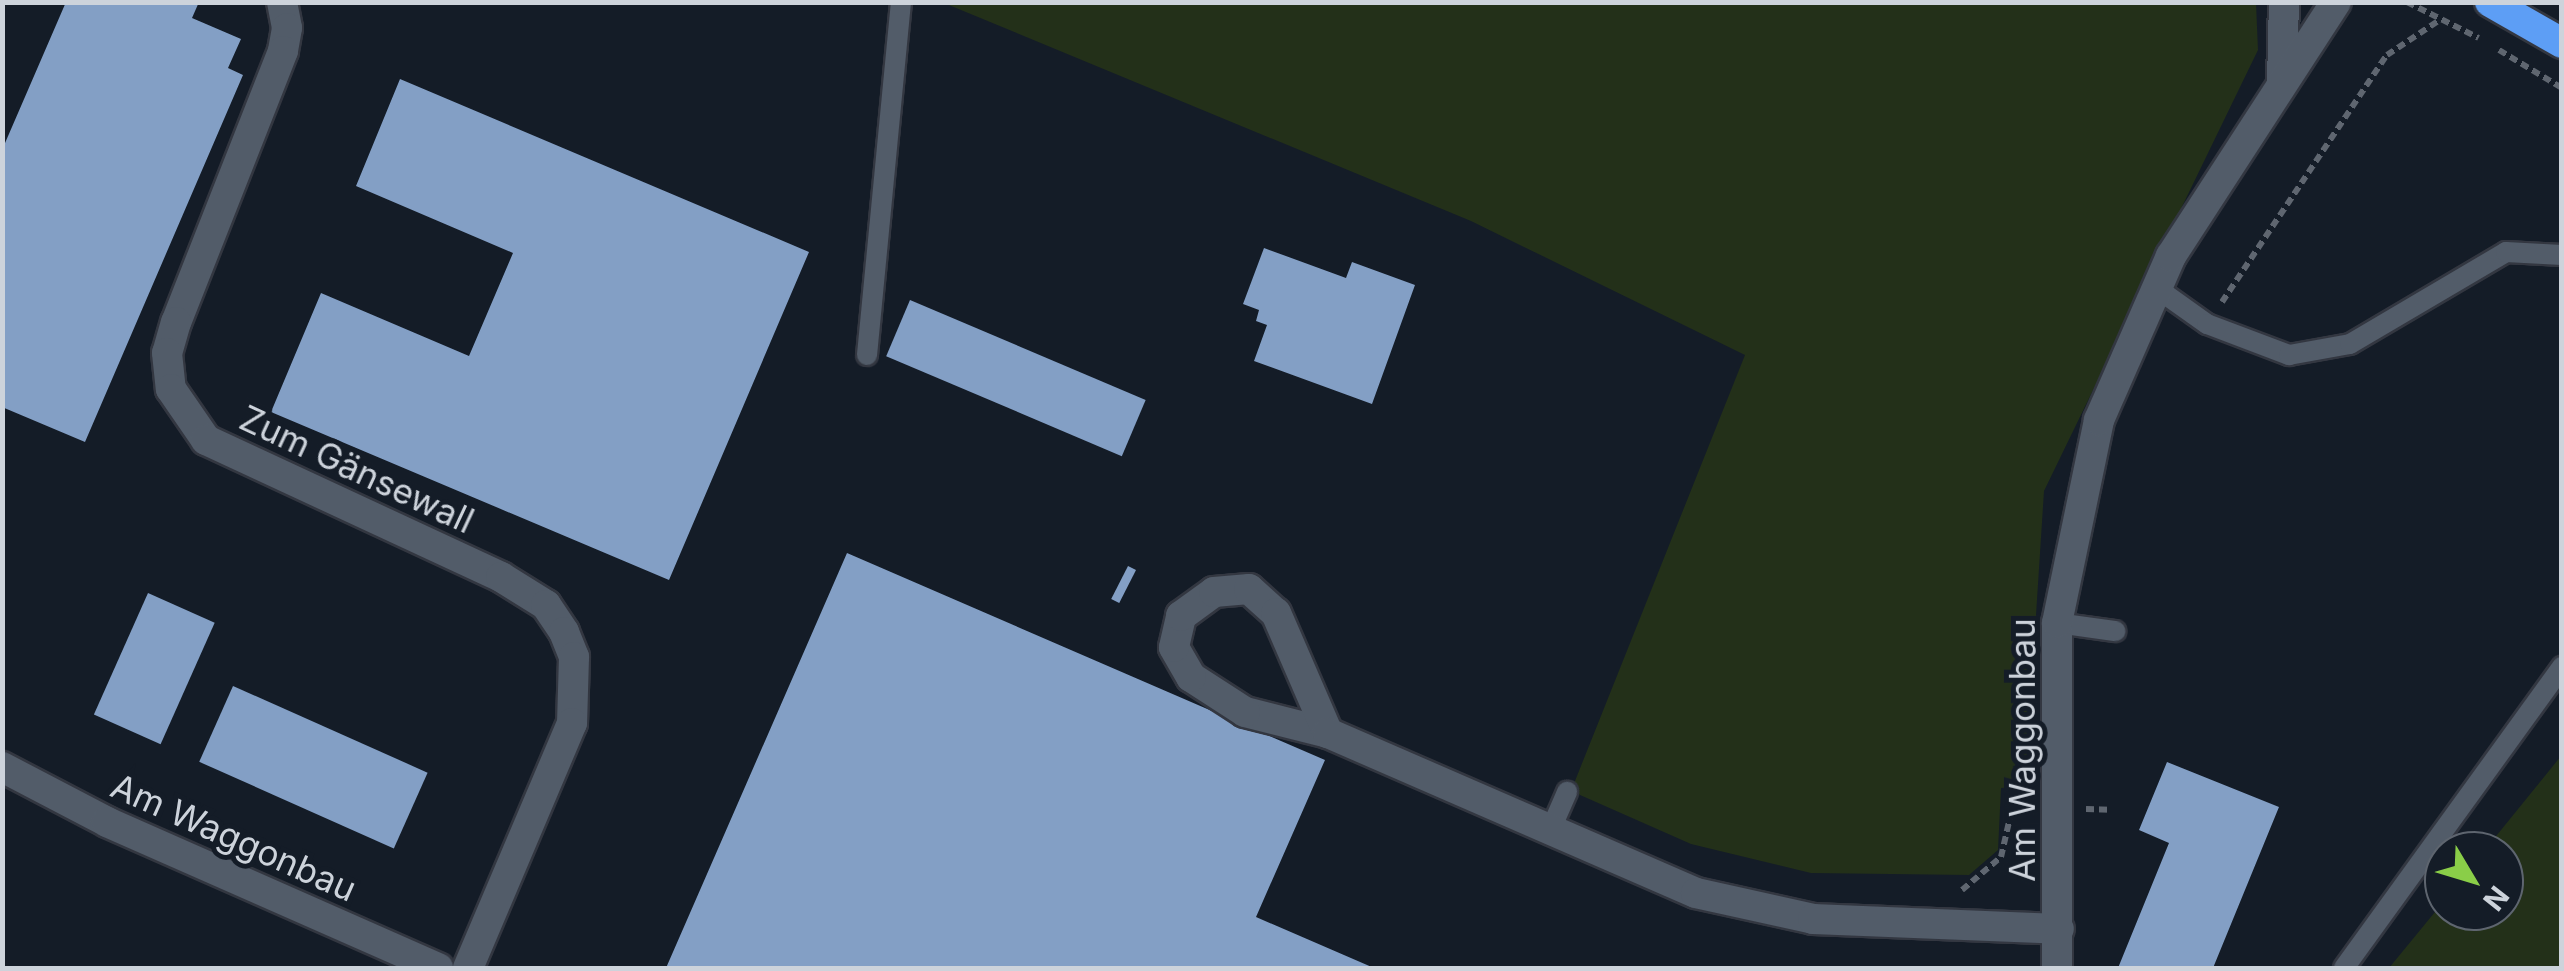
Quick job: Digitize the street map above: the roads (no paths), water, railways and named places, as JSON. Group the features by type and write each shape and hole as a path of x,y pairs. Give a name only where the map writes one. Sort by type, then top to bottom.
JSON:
{"highway":[{"path":"2490,2 2562,43"}],"street":[{"name":"Zum Gänsewall","path":"282,2 287,28 282,51 167,353 172,389 206,440 501,578 546,605 564,632 574,657 572,723 468,968"},
{"path":"2282,82 2284,2"},
{"name":"Am Waggonbau","path":"2057,968 2057,623 2099,420 2154,286 2336,2"},
{"name":"Am Waggonbau","path":"1328,733 1307,696 1288,634 1266,600 1249,590 1214,592 1181,616 1174,647 1191,677 1245,712 1328,733 1679,886 1753,909 1874,924 2059,929"},
{"name":"Am Waggonbau","path":"2,767 107,822 438,968"}],"lane":[{"path":"867,354 900,2"},
{"path":"2154,286 2208,324 2288,354 2318,352 2350,344 2506,252 2562,255"},
{"path":"2057,623 2115,631"},
{"path":"2344,968 2562,667"},
{"path":"1550,831 1566,792"}]}
